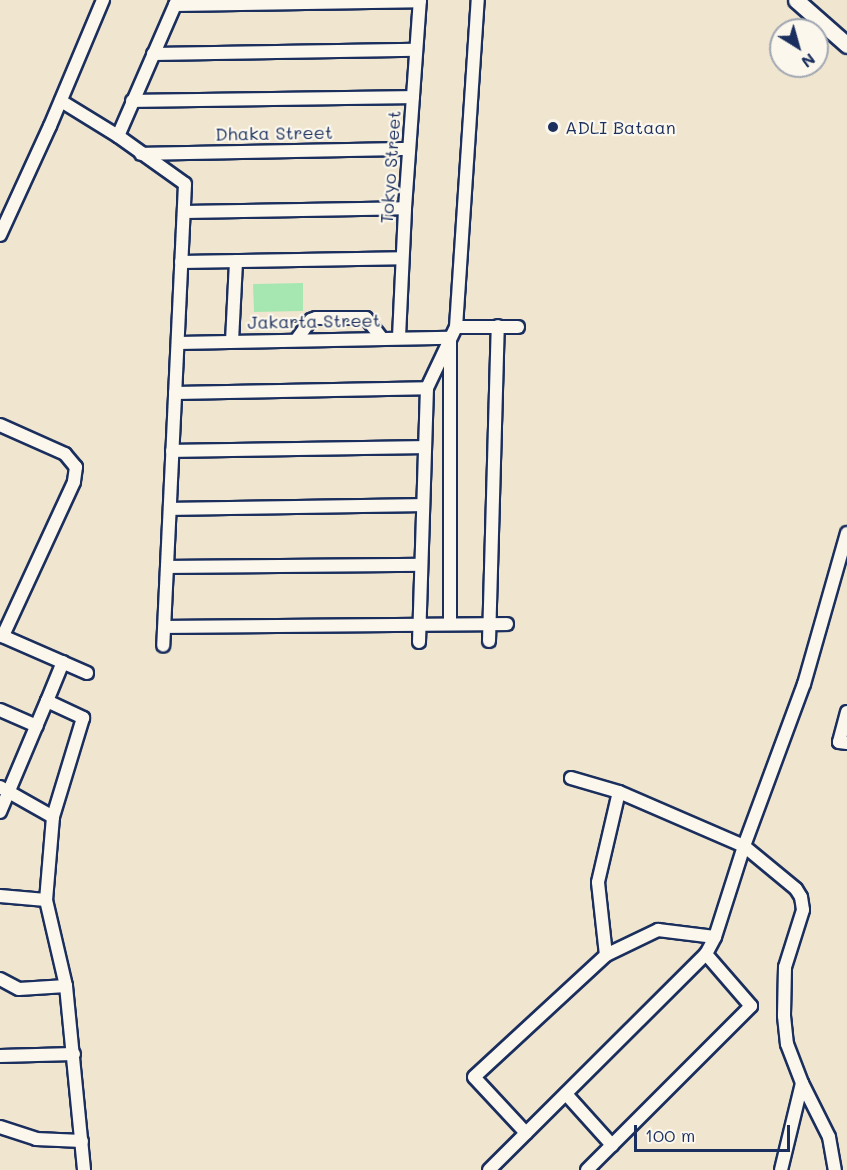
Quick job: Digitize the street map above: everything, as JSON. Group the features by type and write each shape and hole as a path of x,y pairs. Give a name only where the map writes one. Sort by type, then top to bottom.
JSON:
{"main road":[{"path":"796,0 847,45"}],"street":[{"path":"0,235 61,101 103,0"},
{"path":"118,136 176,2 420,0"},
{"name":"Tokyo Street","path":"399,337 405,208 420,0"},
{"path":"450,624 453,332 478,0"},
{"path":"153,54 416,50"},
{"path":"132,101 413,97"},
{"path":"61,101 118,136 140,154 185,184 163,645"},
{"name":"Dhaka Street","path":"140,154 409,149"},
{"path":"184,212 405,208"},
{"path":"181,262 402,258"},
{"path":"232,340 236,261"},
{"path":"297,339 311,320 316,318 366,318 381,337"},
{"path":"489,640 498,326"},
{"name":"Jakarta Street","path":"178,343 399,337 498,326 518,327"},
{"path":"419,642 423,447 427,388 453,332"},
{"path":"175,393 427,388"},
{"path":"0,425 65,454 76,467 74,482 1,636 87,673"},
{"path":"172,451 423,447"},
{"path":"170,509 422,505"},
{"path":"489,1170 706,954 715,937 744,846 804,684 847,533"},
{"path":"168,567 421,565"},
{"path":"165,627 507,624"},
{"path":"0,812 5,789 37,726 63,663"},
{"path":"47,701 83,718 53,817 46,900 66,986 84,1170"},
{"path":"0,710 37,726"},
{"path":"843,742 847,712"},
{"path":"571,778 619,792 744,846 796,889 803,903 785,968 787,1044 802,1083 829,1137 835,1170"},
{"path":"5,789 53,817"},
{"path":"606,955 597,882 619,792"},
{"path":"0,896 46,900"},
{"path":"526,1133 474,1077 606,955 658,930 715,937"},
{"path":"587,1170 752,1006 706,954"},
{"path":"0,979 19,989 66,986"},
{"path":"0,1056 74,1054"},
{"path":"782,1170 802,1083"},
{"path":"566,1094 612,1145"},
{"path":"0,1127 36,1139 82,1141"}],"green space":[{"path":"303,283 303,311 254,312 253,284"}],"place":[{"name":"ADLI Bataan","path":"553,127"}]}
